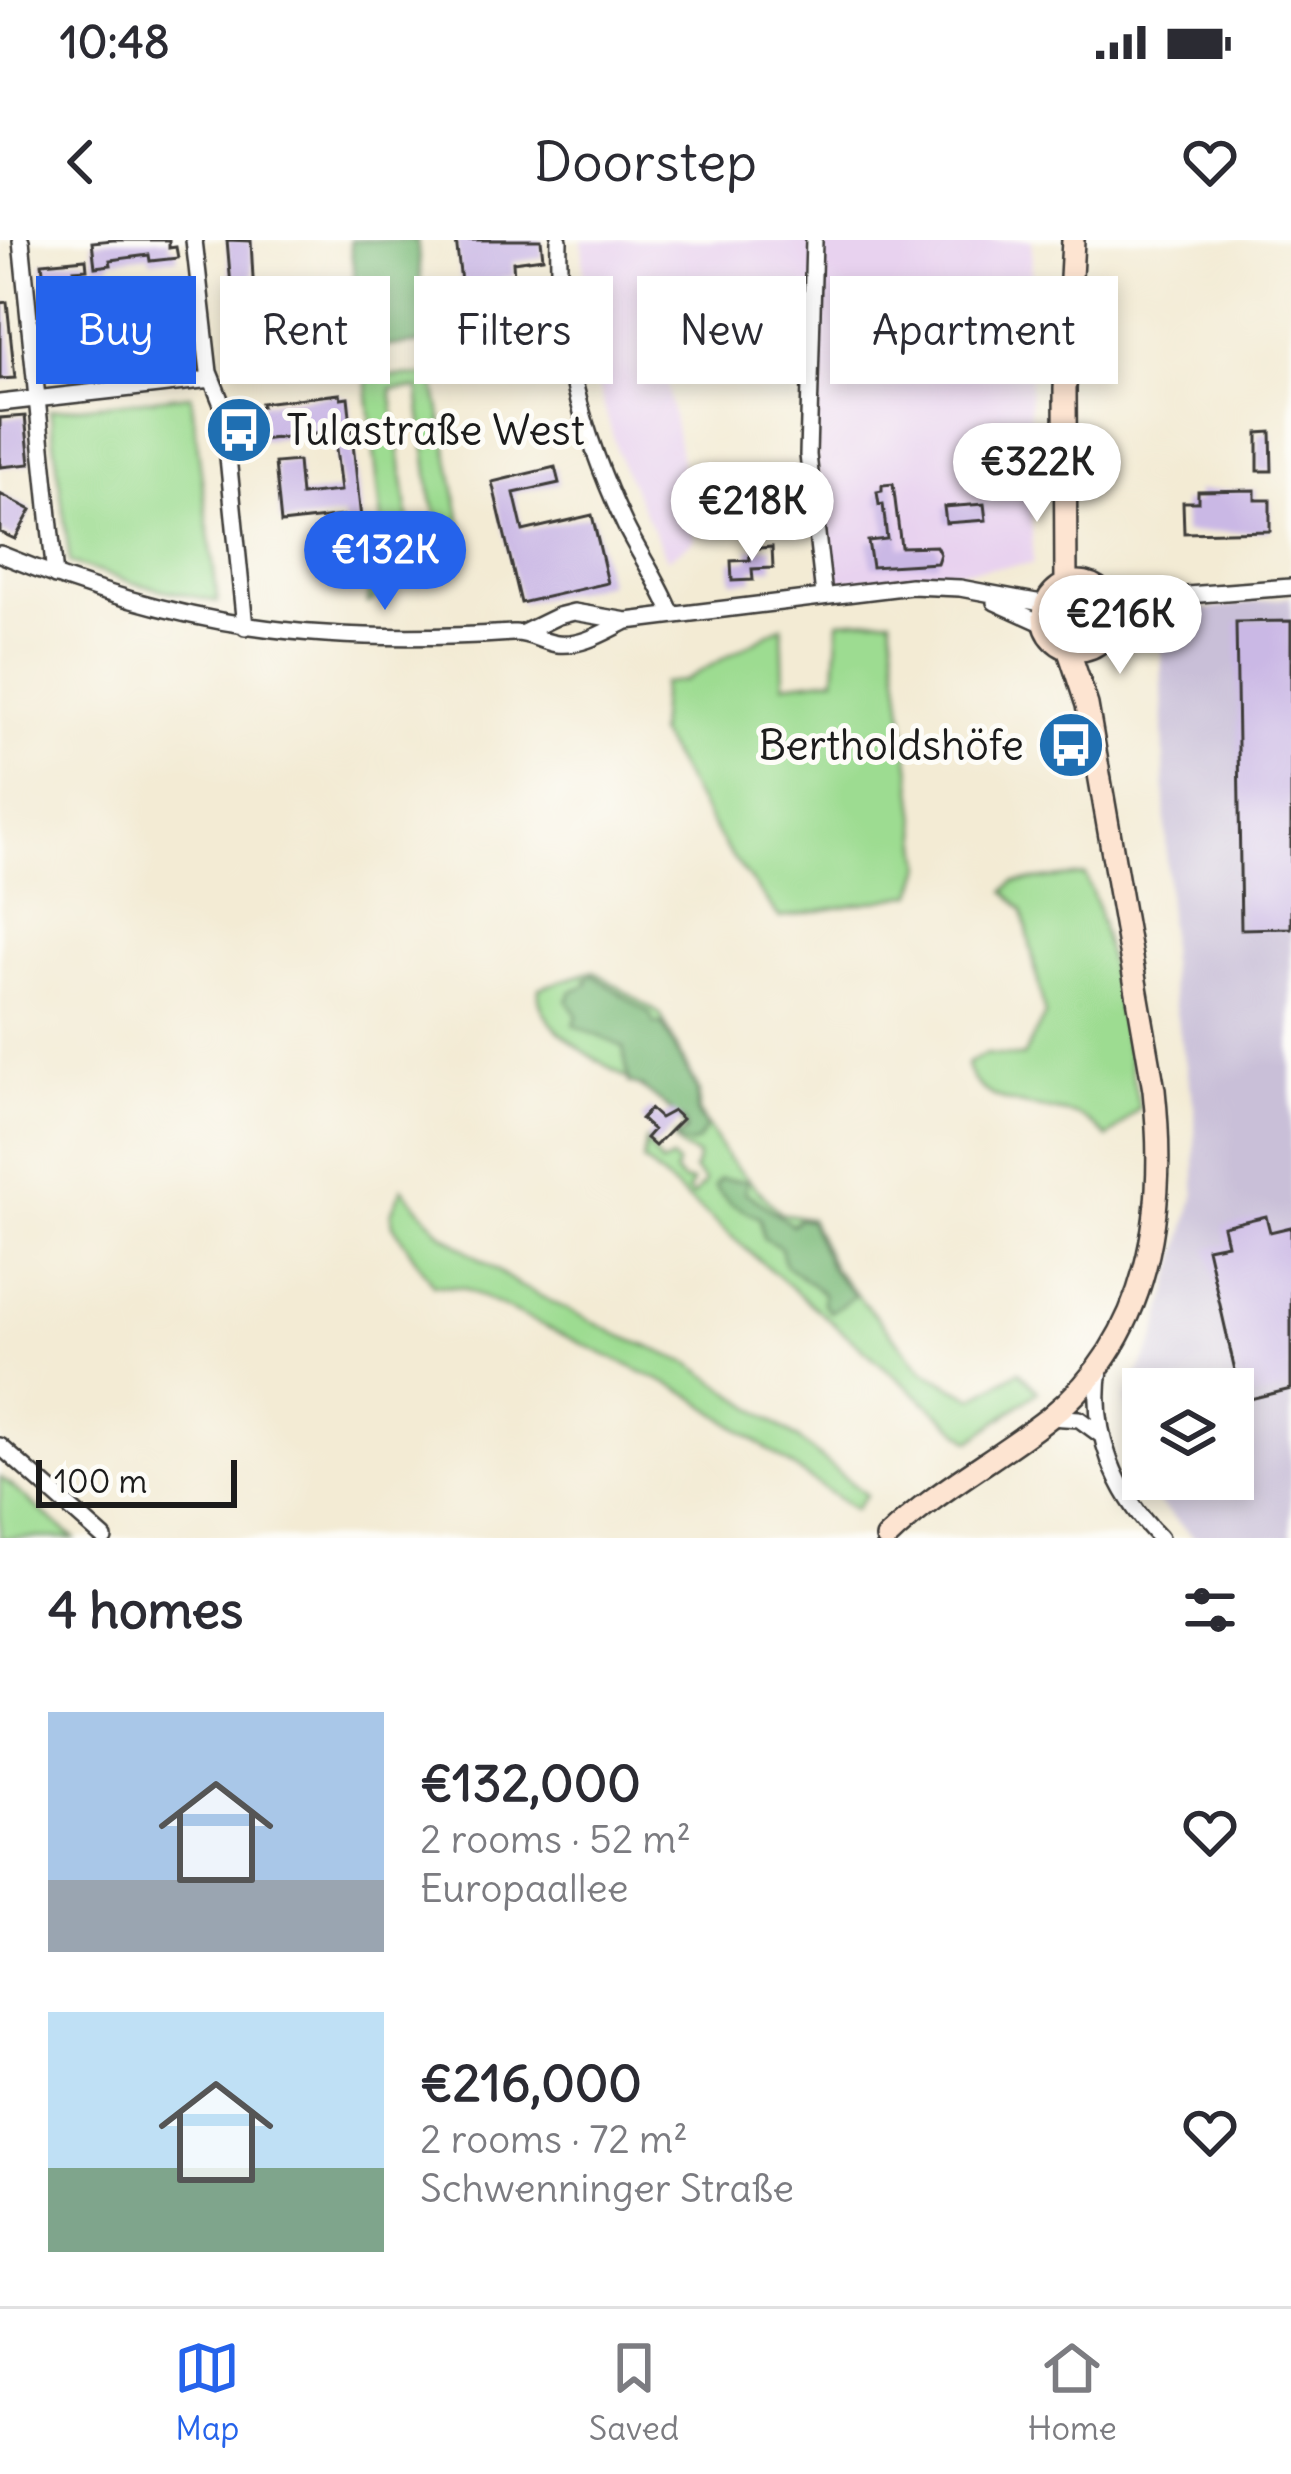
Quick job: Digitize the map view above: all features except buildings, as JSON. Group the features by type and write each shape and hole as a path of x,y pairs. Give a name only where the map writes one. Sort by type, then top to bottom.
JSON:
{"main road":[{"path":"887,1538 941,1492 1050,1417 1100,1366 1130,1316 1154,1239 1159,1137 1088,705 1093,668 1079,648 1054,639 1046,615 1076,584 1065,389 1073,240"},
{"path":"1076,584 1099,590 1110,612 1104,638 1079,648"}],"street":[{"path":"21,240 55,576"},
{"path":"194,240 211,379 223,407 245,627"},
{"path":"559,240 564,323 583,423 628,530 672,615"},
{"path":"814,240 808,455 824,595"},
{"path":"0,403 211,379"},
{"path":"0,554 129,602 245,627 356,639 523,633 563,644 592,638 626,621"},
{"path":"523,633 574,612 626,621 923,585 985,595 1046,615"},
{"path":"1110,612 1169,599 1291,587"},
{"path":"1100,1366 1097,1408 1102,1436 1122,1488 1160,1538"},
{"path":"1050,1417 1079,1419 1102,1436"},
{"path":"0,1446 104,1538"}],"shaded area":[{"path":"582,240 1032,240 1031,276 830,276 830,384 1030,384 1033,564 822,583 806,276 637,276 637,384 667,384 695,540 667,559 621,463 597,384 613,384 613,276 584,276"},
{"path":"1291,597 1291,1538 1194,1538 1155,1500 1254,1500 1254,1368 1141,1368 1154,1343 1195,1194 1195,1111 1170,983 1160,616"}],"green space":[{"path":"350,240 417,240 420,276 414,276 414,344 390,346 390,276 354,276"},
{"path":"390,376 414,376 414,384 435,384 464,537 464,559 455,564 431,499 418,389 391,389 416,577 368,603 368,572 385,550 367,384 390,384"},
{"path":"191,395 218,602 70,563 50,410"},
{"path":"891,618 923,866 914,894 780,918 726,849 658,733 662,683 683,681 782,626 784,684 835,678 839,621"},
{"path":"1085,875 1098,908 1139,1108 1108,1138 1076,1115 996,1097 982,1089 967,1064 985,1054 1023,1057 1045,1015 1023,910 1005,891 1013,882"},
{"path":"594,971 660,1014 699,1090 699,1112 726,1156 780,1213 810,1218 834,1269 924,1371 974,1398 1019,1371 1038,1391 971,1441 643,1161 646,1141 661,1164 672,1159 677,1164 675,1173 692,1182 688,1191 693,1196 705,1182 694,1170 698,1156 675,1141 685,1131 677,1115 580,1049 543,1010 539,988"},
{"path":"593,975 649,1013 655,1024 662,1024 697,1090 697,1114 706,1127 697,1142 689,1145 674,1140 686,1131 685,1122 641,1086 629,1083 623,1047 574,1025 577,1016 567,1001"},
{"path":"720,1179 747,1181 745,1192 792,1225 799,1219 809,1220 832,1271 855,1296 830,1312 823,1293 785,1265 781,1248 763,1238 760,1218 730,1203 714,1186"},
{"path":"402,1188 441,1233 520,1286 691,1364 798,1439 866,1495 854,1510 689,1394 463,1288 433,1285 393,1225 391,1213"},
{"path":"0,1477 74,1538 0,1538"}],"place":[{"name":"Tulastraße West","path":"239,430"},
{"name":"Bertholdshöfe","path":"1071,745"}]}
